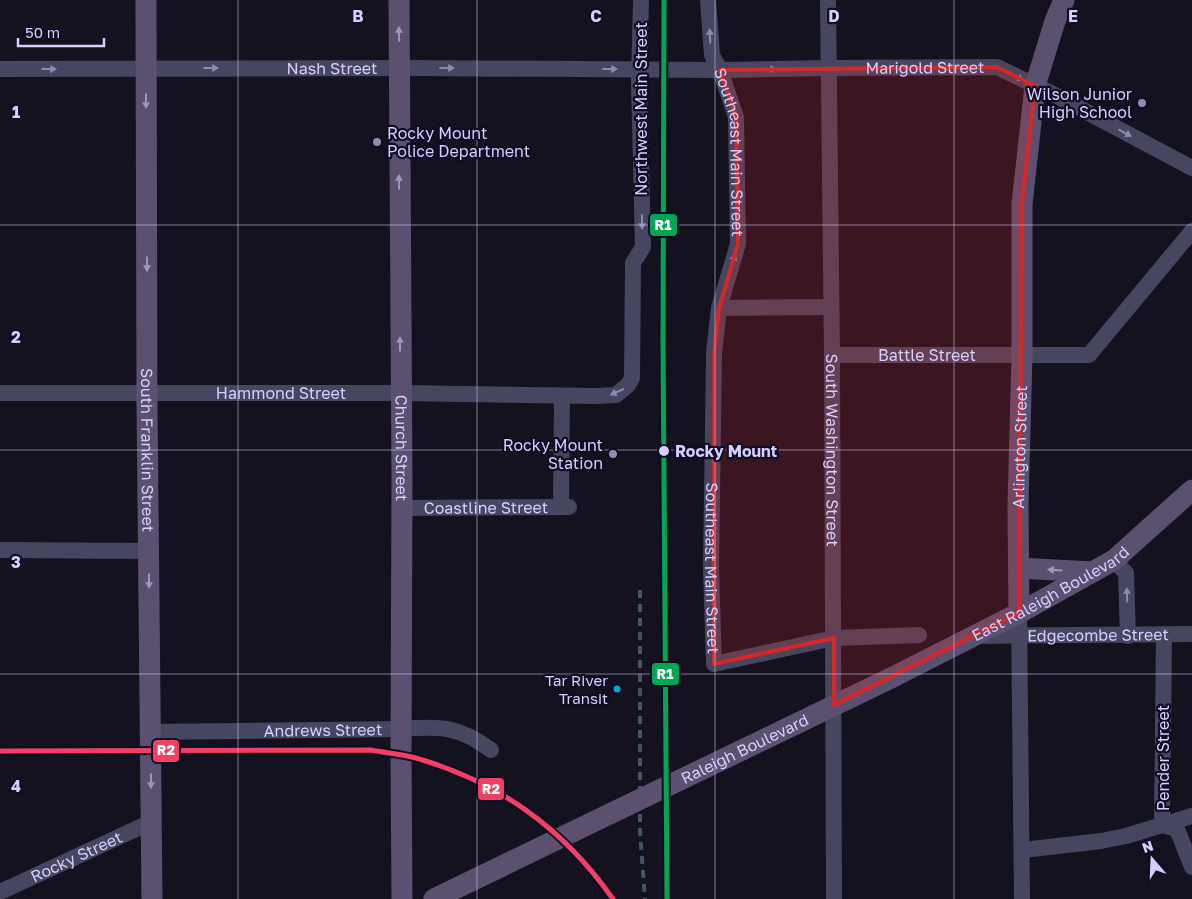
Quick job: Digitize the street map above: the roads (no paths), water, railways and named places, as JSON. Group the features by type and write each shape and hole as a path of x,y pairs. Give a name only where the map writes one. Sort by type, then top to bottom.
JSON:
{"main road":[{"name":"South Franklin Street","path":"146,0 147,392 152,899"},
{"name":"Church Street","path":"399,0 402,898"},
{"name":"Arlington Street","path":"1019,613 1018,505 1022,355 1022,204 1035,86 1055,21 1064,0"},
{"name":"East Raleigh Boulevard","path":"893,676 1019,613 1114,560 1192,490"},
{"path":"1019,568 1092,572"},
{"name":"Raleigh Boulevard","path":"434,899 893,676"}],"street":[{"name":"Northwest Main Street","path":"562,396 616,395 628,385 632,378 633,263 643,247 640,69 641,0"},
{"name":"Southeast Main Street","path":"708,0 712,55 720,70 736,117 738,244 719,308 714,353 711,569 714,664 834,638"},
{"name":"South Washington Street","path":"828,0 834,638 834,899"},
{"name":"Marigold Street","path":"664,69 996,67 1192,168"},
{"name":"Nash Street","path":"0,69 664,69"},
{"name":"Battle Street","path":"832,355 1089,355 1192,231"},
{"path":"719,308 831,307"},
{"name":"Hammond Street","path":"0,393 400,393 562,396"},
{"name":"Coastline Street","path":"402,508 565,507 562,396"},
{"path":"0,550 149,551"},
{"path":"1114,560 1126,572 1128,636"},
{"name":"Arlington Street","path":"1019,613 1023,850 1022,899"},
{"name":"Edgecombe Street","path":"972,636 1192,634"},
{"path":"834,638 919,635"},
{"name":"Pender Street","path":"1164,635 1162,825 1177,829 1192,867"},
{"name":"Andrews Street","path":"150,732 444,728 461,732 491,750"},
{"path":"1023,850 1126,836 1192,816"},
{"name":"Rocky Street","path":"0,892 151,822"}],"railway":[{"path":"640,590 640,832 645,899"},
{"path":"0,751 371,750 416,758 475,780 502,794 527,811 573,850 613,899"}],"place":[{"name":"Wilson Junior High School","path":"1142,103"},
{"name":"Rocky Mount Police Department","path":"377,142"},
{"name":"Rocky Mount","path":"664,451"},
{"name":"Rocky Mount Station","path":"613,454"},
{"name":"Tar River Transit","path":"617,689"}]}
